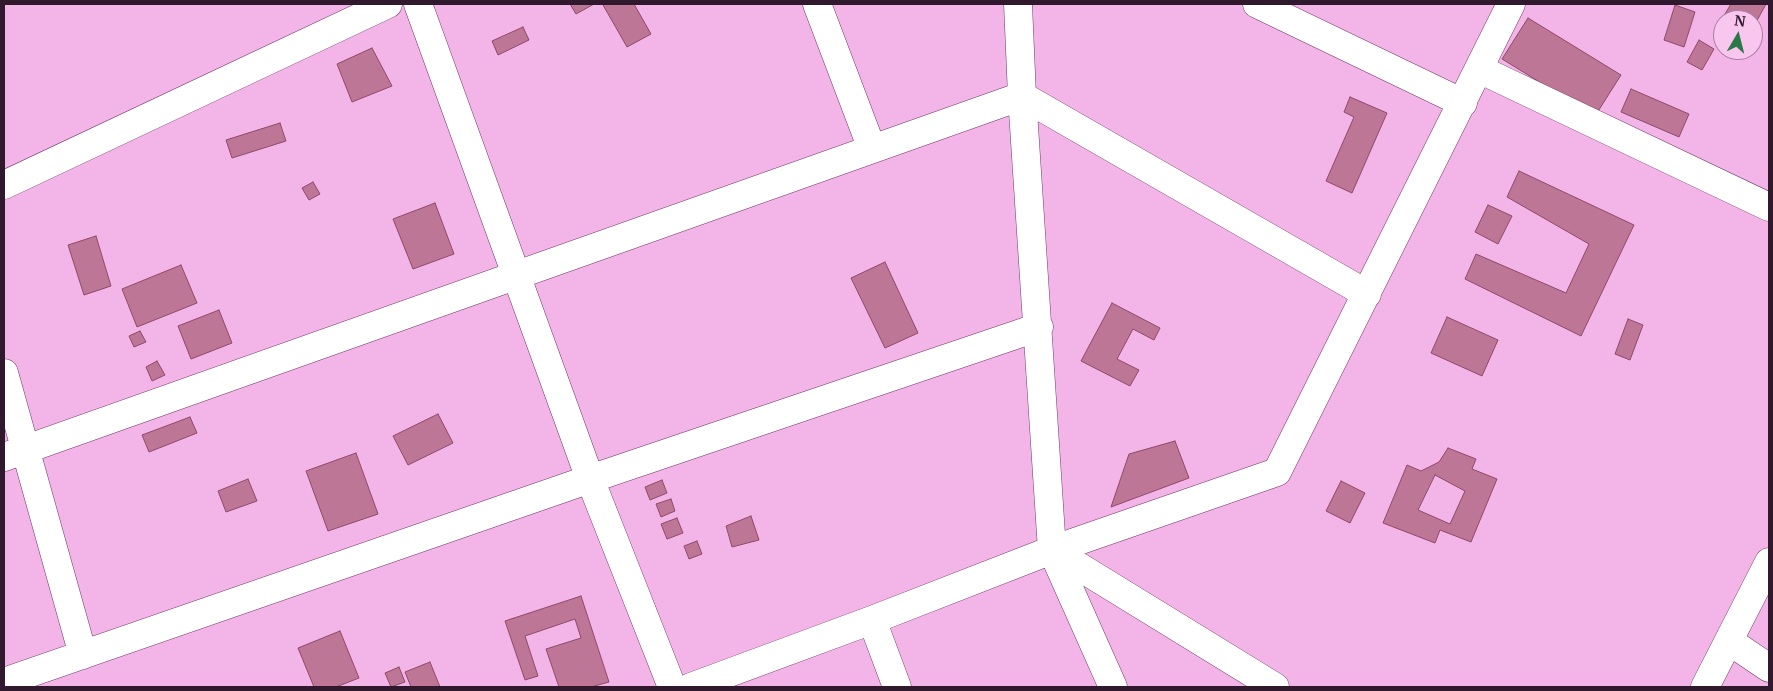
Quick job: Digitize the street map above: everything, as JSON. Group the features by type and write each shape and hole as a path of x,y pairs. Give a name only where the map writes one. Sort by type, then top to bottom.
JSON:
{"street":[{"path":"4,185 388,4"},
{"path":"418,4 590,479 672,687"},
{"path":"817,4 872,150"},
{"path":"1018,4 1022,96 1052,550 1113,687"},
{"path":"1257,4 1463,103"},
{"path":"691,687 872,620 1052,550 1277,472 1511,4"},
{"path":"1479,69 1769,207"},
{"path":"14,453 1022,96 1367,294"},
{"path":"4,682 590,479 1038,327"},
{"path":"4,373 14,453 83,655"},
{"path":"1052,550 1275,687"},
{"path":"1705,687 1769,562"},
{"path":"872,620 898,687"},
{"path":"1728,641 1769,668"}],"building":[{"path":"570,4 594,4 576,14"},
{"path":"634,4 651,34 627,47 603,5"},
{"path":"1731,4 1766,4 1763,10 1727,10"},
{"path":"1675,5 1695,12 1684,47 1664,40"},
{"path":"1528,18 1621,75 1595,116 1502,59"},
{"path":"523,27 529,40 498,55 492,41"},
{"path":"1699,40 1713,48 1702,70 1687,62"},
{"path":"372,48 392,86 352,102 337,64"},
{"path":"1631,89 1689,114 1679,137 1621,112"},
{"path":"1350,97 1387,113 1352,193 1326,181 1354,117 1344,112"},
{"path":"280,123 286,141 232,158 226,140"},
{"path":"1519,171 1634,225 1581,336 1465,279 1476,254 1566,293 1589,244 1507,197"},
{"path":"313,182 320,194 309,200 302,188"},
{"path":"435,203 454,254 413,269 393,219"},
{"path":"1488,205 1512,216 1498,244 1475,232"},
{"path":"96,236 111,286 84,295 68,245"},
{"path":"885,262 918,333 885,348 851,278"},
{"path":"181,265 197,303 137,327 122,289"},
{"path":"1112,303 1160,328 1154,340 1133,329 1117,359 1139,370 1130,386 1081,361"},
{"path":"219,310 232,343 191,359 178,326"},
{"path":"1447,317 1498,340 1482,376 1431,353"},
{"path":"1628,319 1643,325 1630,360 1615,354"},
{"path":"140,331 146,342 134,347 129,336"},
{"path":"157,361 165,375 152,381 146,367"},
{"path":"438,414 453,443 408,465 393,436"},
{"path":"190,417 197,433 149,452 142,435"},
{"path":"1175,441 1189,478 1111,507 1129,454"},
{"path":"1448,448 1476,459 1472,469 1497,479 1471,542 1440,530 1435,543 1383,523 1407,465 1421,471 1439,462","holes":["1435,475 1465,491 1450,524 1418,510"]},
{"path":"356,453 378,514 328,531 306,471"},
{"path":"248,479 257,501 226,512 218,491"},
{"path":"662,480 667,493 650,500 645,487"},
{"path":"1341,481 1365,493 1350,523 1326,511"},
{"path":"671,499 675,511 661,517 656,504"},
{"path":"751,516 759,540 732,547 726,526"},
{"path":"677,518 683,533 667,539 661,524"},
{"path":"697,541 702,554 689,559 684,546"},
{"path":"581,596 609,682 591,687 559,687 546,649 581,638 575,619 525,636 538,676 525,680 505,621"},
{"path":"340,631 359,678 336,687 314,687 298,648"},
{"path":"430,662 440,687 411,687 405,672"},
{"path":"399,667 405,682 391,687 385,673"}]}
